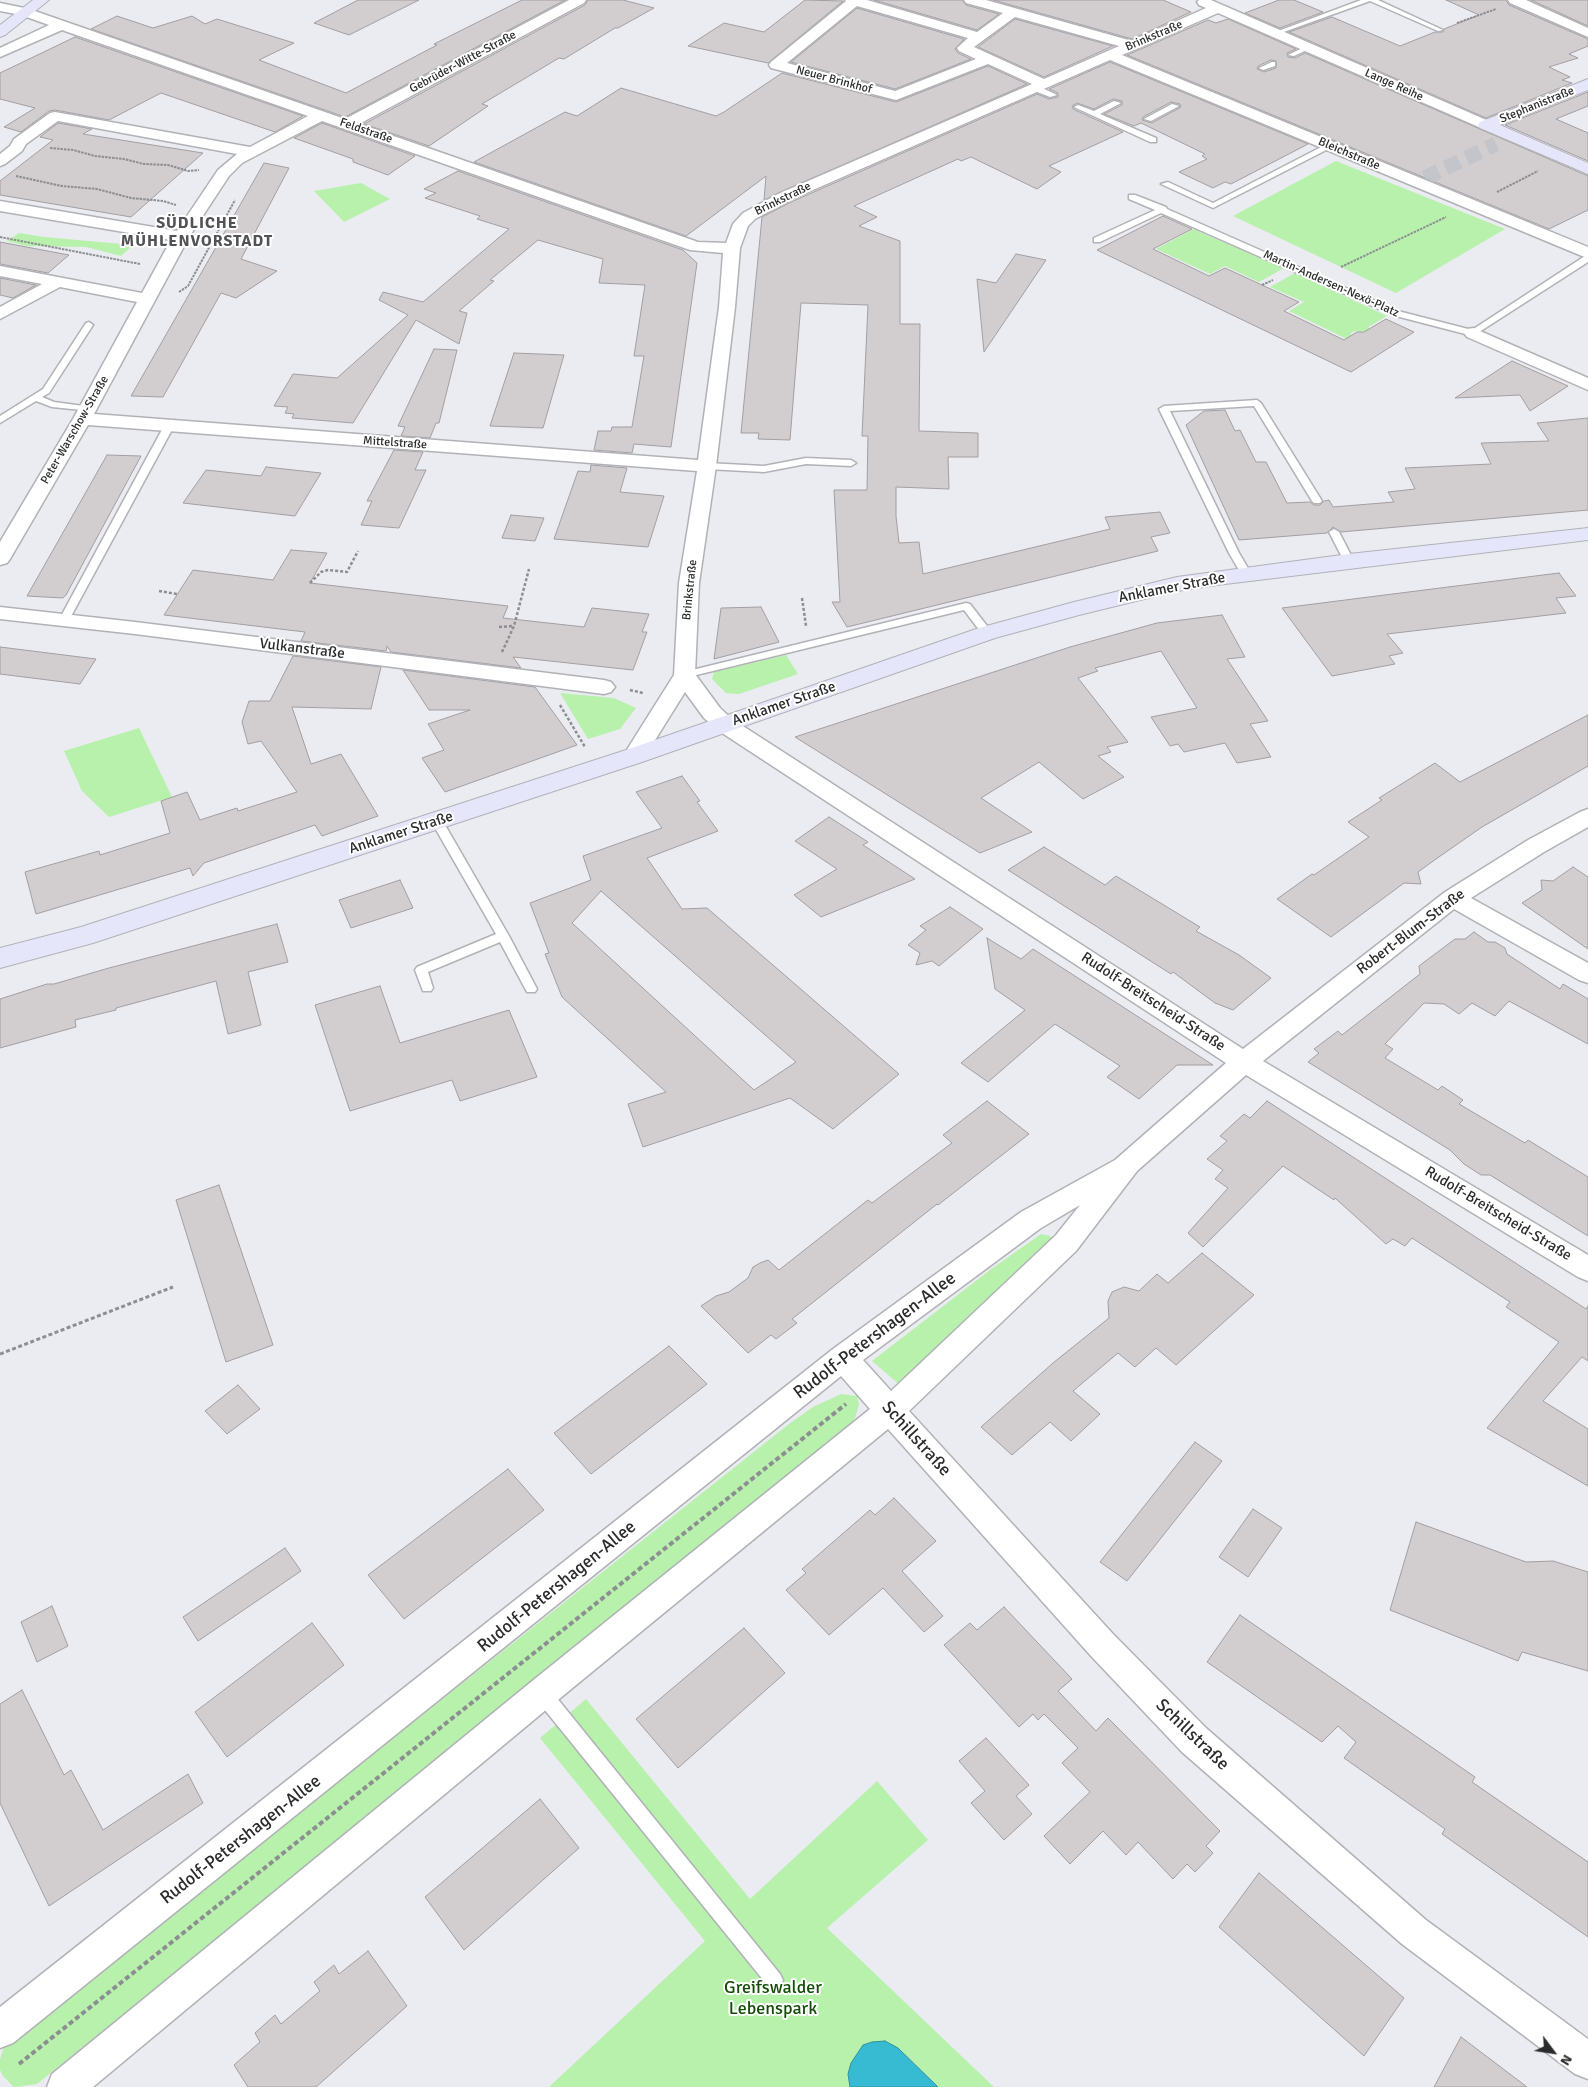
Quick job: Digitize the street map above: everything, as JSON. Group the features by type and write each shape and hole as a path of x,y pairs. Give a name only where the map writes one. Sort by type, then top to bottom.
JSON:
{"main road":[{"path":"0,32 42,0"},
{"name":"Stephanistraße","path":"1486,125 1588,84"},
{"name":"Lange Reihe","path":"1486,125 1588,169"},
{"name":"Anklamer Straße","path":"0,958 84,936 634,756 987,633 1074,609 1177,584 1349,561 1588,534"}],"street":[{"name":"Gebrüder-Witte-Straße","path":"346,125 579,0"},
{"name":"Neuer Brinkhof","path":"979,37 854,0 776,65 896,96 988,59"},
{"path":"971,0 1132,45"},
{"name":"Lange Reihe","path":"1200,0 1486,125"},
{"path":"1515,0 1588,33"},
{"name":"Feldstraße","path":"0,7 24,12 696,247 732,248"},
{"name":"Brinkstraße","path":"634,756 684,675 688,598 728,307 732,248 741,224 749,216 765,206 1044,89 1110,55 1218,8"},
{"path":"1013,12 964,48 1044,89"},
{"path":"0,53 61,25"},
{"name":"Bleichstraße","path":"1110,55 1168,79 1198,95 1330,146 1588,253"},
{"path":"0,161 17,148 19,142 54,116 253,152"},
{"name":"Peter-Warschow-Straße","path":"0,560 85,414 181,237 228,166 320,116"},
{"path":"0,206 181,237"},
{"path":"0,271 148,298"},
{"path":"0,314 58,282"},
{"name":"Martin-Andersen-Nexö-Platz","path":"1473,332 1588,385"},
{"name":"Mittelstraße","path":"85,414 169,426 707,466"},
{"name":"Vulkanstraße","path":"0,613 604,686"},
{"path":"684,675 712,714 724,724"},
{"name":"Rudolf-Breitscheid-Straße","path":"724,724 1244,1062 1588,1269"},
{"name":"Robert-Blum-Straße","path":"1244,1062 1453,898 1536,846 1588,817"},
{"path":"1453,898 1588,974"},
{"name":"Rudolf-Petershagen-Allee","path":"65,2087 542,1693 890,1410 1066,1243 1128,1164 1244,1062"},
{"name":"Rudolf-Petershagen-Allee","path":"0,2030 843,1358 1031,1220 1128,1164"},
{"name":"Schillstraße","path":"843,1358 1102,1645 1194,1740 1414,1932 1588,2061"}],"lane":[{"path":"1276,33 1367,0"},
{"path":"1372,0 1440,30"},
{"path":"1292,55 1308,47"},
{"path":"1264,68 1272,64"},
{"path":"1094,114 1117,103"},
{"path":"1148,119 1175,106"},
{"path":"1078,107 1153,140"},
{"path":"1165,184 1213,206 1330,146"},
{"name":"Martin-Andersen-Nexö-Platz","path":"1132,197 1395,313 1473,332"},
{"path":"1097,240 1163,210"},
{"path":"1473,332 1588,258"},
{"path":"0,420 46,391 89,325"},
{"path":"35,398 85,414"},
{"path":"1247,574 1234,553 1164,410 1257,403 1317,501"},
{"path":"64,620 169,426"},
{"path":"707,466 764,469 806,461 851,463"},
{"path":"1334,532 1349,561"},
{"path":"684,675 966,606 987,633"},
{"path":"437,821 503,936 531,990"},
{"path":"427,988 421,970 503,936"},
{"path":"542,1693 774,1980"}],"path":[{"path":"1440,30 1499,8"},
{"path":"44,146 144,164 168,165 188,171 204,170"},
{"path":"1318,278 1539,171"},
{"path":"9,175 34,178 62,186 97,189 131,198 163,201 178,206"},
{"path":"0,237 100,255 142,265"},
{"path":"310,584 321,572 328,570 347,572 358,551"},
{"path":"492,672 514,626 529,569"},
{"path":"159,591 176,594"},
{"path":"802,598 809,644"},
{"path":"499,627 514,626"},
{"path":"558,703 587,749"},
{"path":"0,1354 173,1287"},
{"path":"19,2064 869,1386"}],"green space":[{"path":"1336,161 1505,229 1396,293 1233,216"},
{"path":"361,183 390,199 344,222 314,191"},
{"path":"1194,229 1284,268 1259,282 1225,266 1210,274 1156,249"},
{"path":"19,233 133,245 121,256 86,247 27,246 7,241"},
{"path":"1295,273 1387,316 1368,327 1371,329 1367,332 1355,331 1351,333 1351,341 1289,311 1304,302 1270,287"},
{"path":"786,655 798,674 739,694 726,693 712,679 714,672"},
{"path":"560,693 614,698 636,708 620,729 588,739"},
{"path":"139,728 172,797 109,817 82,791 64,751"},
{"path":"1041,1234 1050,1236 1054,1241 901,1386 872,1361 990,1270"},
{"path":"841,1394 857,1396 859,1405 855,1418 847,1430 37,2084 14,2087 3,2076 0,2070 0,2059 4,2047 789,1424 813,1407"},
{"name":"Greifswalder Lebenspark","path":"586,1699 750,1899 877,1781 928,1840 827,1928 994,2087 938,2087 898,2048 848,2074 850,2087 549,2087 705,1941 540,1738"}],"water":[{"path":"885,2041 898,2048 938,2087 850,2087 848,2074 851,2063 863,2045"}],"building":[{"path":"358,0 419,0 349,35 314,23"},
{"path":"522,0 565,0 345,117 91,29 117,16 153,28 192,16 205,24 217,19 294,43 259,60 346,93 437,45 434,44"},
{"path":"588,0 623,0 654,8 615,28 564,59 559,58 482,104 488,106 429,146 364,124 585,5"},
{"path":"805,0 843,1 768,63 688,46 724,23 764,32"},
{"path":"874,0 962,0 966,5 999,14 977,30"},
{"path":"993,0 1163,0 1191,12 1132,39"},
{"path":"1279,0 1294,0 1323,12 1280,28 1245,13"},
{"path":"1446,0 1506,0 1509,5 1588,39 1588,46 1569,54 1578,58 1549,67 1570,77 1562,80 1572,83 1486,118 1289,32 1332,17 1400,46 1435,32 1443,32 1444,29 1479,15"},
{"path":"1531,0 1588,0 1588,26"},
{"path":"857,8 964,39 955,49 958,53 971,59 895,89 791,62"},
{"path":"1015,19 1113,46 1044,77 978,47"},
{"path":"1228,19 1296,49 1287,53 1288,57 1295,58 1305,53 1588,176 1588,210 1549,229 1127,55 1208,20 1216,23","holes":["1271,60 1276,61 1276,68 1264,72 1257,69 1258,66"]},
{"path":"75,37 303,116 275,132 161,93 109,120 55,110 49,111 21,132 4,127 35,108 0,99 0,73"},
{"path":"1110,62 1308,144 1231,184 1225,182 1213,188 1179,172 1207,159 1202,156 1205,154 1141,123 1134,126 1104,114 1122,105 1122,101 1113,99 1094,109 1077,103 1072,106 1073,109 1123,132 1049,166 1061,172 1037,189 971,157 961,161 958,159 854,206 877,217 859,226 900,241 900,324 920,324 919,431 978,433 978,457 948,457 949,489 896,487 896,516 899,543 919,542 923,574 1110,529 1105,517 1160,512 1170,533 1151,537 1158,551 847,627 832,602 840,602 834,490 867,490 868,436 862,436 868,305 801,303 790,440 758,439 759,433 741,433 762,217 791,202 1037,94 1049,99 1058,97 1058,93 1049,89","holes":["1171,102 1180,104 1181,107 1152,123 1142,120 1143,117"]},
{"path":"988,66 1027,84 764,200 766,176 686,236 474,162 565,112 577,116 621,88 716,116 782,73 896,102"},
{"path":"1588,92 1588,106 1556,119 1588,133 1588,161 1505,125"},
{"path":"58,123 92,129 83,134 203,153 131,217 0,195 0,181 53,140 40,137"},
{"path":"322,123 415,156 388,175 353,162 353,159 294,138"},
{"path":"264,163 289,168 241,259 277,271 236,298 221,293 163,397 131,396"},
{"path":"458,171 683,250 697,263 671,447 634,444 632,453 594,450 598,431 611,431 612,427 632,427 644,356 634,356 645,285 599,283 603,259 538,240 490,280 494,281 459,311 467,313 459,344 416,320 353,423 292,418 294,414 285,413 288,407 274,406 293,374 337,378 408,315 379,300 383,292 423,302 509,229 477,219 480,216 425,198 436,193 424,189"},
{"path":"1163,216 1192,229 1153,249 1209,276 1225,268 1299,302 1284,311 1344,340 1357,332 1364,332 1386,319 1414,332 1351,372 1097,250"},
{"path":"0,242 69,255 48,273 0,264"},
{"path":"1016,254 1046,260 984,352 977,279 996,283"},
{"path":"0,278 36,285 13,298 0,295"},
{"path":"434,349 457,350 439,423 436,423 430,438 401,436 405,427 398,426"},
{"path":"514,353 564,355 543,428 490,426"},
{"path":"1512,361 1568,386 1530,411 1520,395 1455,398"},
{"path":"1225,410 1235,431 1240,430 1256,462 1266,462 1287,503 1310,502 1314,505 1320,505 1324,501 1329,500 1333,507 1394,502 1388,492 1415,489 1405,468 1491,464 1481,443 1549,441 1537,423 1588,418 1588,510 1341,532 1333,527 1327,533 1239,540 1186,425 1204,411"},
{"path":"394,450 423,452 415,470 426,470 399,528 361,525 372,501 367,501"},
{"path":"107,455 141,456 66,595 63,598 27,596"},
{"path":"591,465 627,468 620,492 664,496 648,547 554,539 578,471 590,472"},
{"path":"266,467 321,473 295,516 183,503 206,470 261,476"},
{"path":"511,515 544,518 535,541 502,538"},
{"path":"291,550 327,553 310,583 508,606 503,618 584,627 592,608 649,614 642,632 647,632 633,670 513,657 521,668 391,652 387,646 386,651 301,641 305,632 164,615 193,570 273,580"},
{"path":"1559,573 1576,596 1556,598 1566,613 1387,634 1403,653 1389,656 1395,664 1332,676 1282,608"},
{"path":"761,607 779,642 714,659 721,608"},
{"path":"1222,615 1245,657 1227,659 1268,721 1250,724 1271,757 1237,763 1225,743 1184,752 1178,744 1170,746 1151,717 1197,708 1161,651 1095,668 1098,671 1078,678 1128,742 1107,747 1111,752 1098,756 1124,777 1083,799 1039,762 981,798 1032,832 980,853 795,737 1070,647 1157,623"},
{"path":"0,647 96,659 80,684 0,674"},
{"path":"293,656 381,667 371,709 292,707 311,764 341,754 378,816 322,836 315,825 204,863 193,876 190,868 36,914 25,872 99,851 100,855 170,833 161,801 187,792 200,820 237,808 238,811 297,792 261,741 248,744 242,722 249,701 270,701"},
{"path":"403,670 535,687 577,745 445,792 422,758 444,750 428,724 470,710 429,710"},
{"path":"1588,715 1588,766 1482,827 1436,859 1418,872 1421,884 1404,883 1331,937 1277,899 1369,837 1348,822 1382,800 1379,798 1435,763 1460,782"},
{"path":"682,776 700,801 697,802 718,831 647,858 682,909 707,908 899,1074 833,1129 790,1098 643,1147 628,1104 666,1092 562,997 545,954 549,953 530,903 591,880 583,856 662,828 636,792","holes":["601,891 796,1062 754,1090 572,923"]},
{"path":"829,817 868,842 863,845 915,879 821,917 794,895 837,869 795,841"},
{"path":"1044,847 1105,885 1116,876 1200,927 1196,931 1239,955 1271,978 1233,1010 1215,1003 1173,972 1171,974 1008,870"},
{"path":"1573,867 1588,877 1588,949 1522,903 1542,890 1541,880 1553,881"},
{"path":"400,880 413,908 351,928 339,900"},
{"path":"950,907 983,929 939,966 932,961 916,965 920,953 908,945 926,930 920,926"},
{"path":"277,924 288,962 248,972 261,1025 228,1034 216,981 75,1020 76,1027 0,1048 0,999 47,984 54,984"},
{"path":"1474,932 1488,942 1495,942 1505,948 1507,954 1560,989 1563,984 1588,999 1588,1044 1509,1001 1495,1016 1472,1003 1459,1014 1444,1004 1424,1003 1385,1044 1393,1049 1385,1058 1438,1090 1442,1086 1463,1100 1459,1104 1525,1143 1528,1140 1588,1177 1588,1236 1490,1175 1481,1175 1464,1164 1450,1150 1308,1062 1319,1053 1314,1049 1338,1031 1342,1035 1420,974 1419,966 1455,939 1465,939"},
{"path":"987,938 1021,959 1033,949 1213,1065 1177,1065 1139,1099 1107,1077 1120,1066 1055,1024 988,1082 961,1063 1025,1010 995,989"},
{"path":"380,986 400,1043 509,1010 537,1077 460,1101 452,1080 350,1111 315,1005"},
{"path":"987,1101 1029,1134 792,1319 797,1323 776,1339 771,1335 748,1353 701,1306 716,1296 729,1292 748,1278 753,1267 760,1263 768,1260 779,1270 868,1200 872,1203 952,1143 943,1135"},
{"path":"1267,1101 1586,1309 1588,1306 1588,1361 1582,1357 1543,1401 1588,1429 1588,1486 1487,1428 1559,1342 1506,1307 1510,1302 1412,1238 1405,1246 1393,1239 1386,1244 1335,1198 1334,1200 1283,1166 1203,1247 1188,1233 1228,1188 1215,1179 1223,1170 1207,1159 1227,1141 1220,1136 1244,1114 1250,1118"},
{"path":"219,1185 273,1345 226,1362 176,1200"},
{"path":"1202,1253 1254,1295 1176,1365 1156,1348 1135,1367 1118,1353 1073,1391 1100,1414 1071,1441 1050,1422 1012,1455 981,1427 1053,1363 1109,1318 1108,1301 1112,1292 1124,1287 1139,1291 1157,1274 1168,1283"},
{"path":"669,1346 707,1384 591,1474 554,1433"},
{"path":"238,1385 260,1409 227,1434 205,1411"},
{"path":"1195,1442 1222,1461 1127,1581 1100,1562"},
{"path":"508,1469 544,1510 404,1619 368,1575"},
{"path":"894,1498 936,1541 902,1571 943,1616 924,1632 883,1588 829,1635 786,1590 806,1573 802,1569 870,1510 875,1515"},
{"path":"1253,1509 1282,1528 1248,1577 1219,1557"},
{"path":"1416,1522 1526,1562 1553,1561 1588,1572 1588,1671 1522,1652 1518,1661 1390,1610"},
{"path":"285,1548 301,1571 198,1641 183,1617"},
{"path":"52,1606 68,1646 37,1662 21,1622"},
{"path":"1004,1607 1072,1679 1058,1691 1096,1731 1108,1718 1220,1831 1206,1846 1213,1853 1195,1872 1187,1864 1173,1879 1138,1842 1126,1855 1103,1831 1070,1864 1044,1836 1090,1792 1062,1763 1078,1748 1044,1714 1038,1720 1033,1714 1019,1727 944,1645 970,1623 977,1630"},
{"path":"1240,1615 1475,1777 1472,1782 1588,1862 1588,1937 1442,1834 1445,1829 1344,1758 1356,1742 1338,1726 1322,1742 1207,1662"},
{"path":"312,1623 344,1665 227,1757 195,1712"},
{"path":"744,1628 785,1673 678,1768 636,1719"},
{"path":"22,1690 64,1775 71,1770 103,1830 188,1774 203,1803 49,1906 0,1803 0,1704"},
{"path":"986,1738 1029,1785 1016,1796 1032,1814 1004,1840 971,1803 985,1791 959,1761"},
{"path":"540,1799 579,1848 464,1950 425,1897"},
{"path":"1259,1873 1404,1998 1364,2056 1219,1927"},
{"path":"368,1951 407,2006 316,2087 248,2087 234,2065 260,2042 255,2033 275,2015 281,2024 320,1991 314,1982 334,1965 339,1974"},
{"path":"1461,2037 1527,2087 1434,2087"}],"tunnel":[{"path":"1425,178 1496,144"}],"district":[{"name":"SÜDLICHE MÜHLENVORSTADT","path":"197,233"}]}
